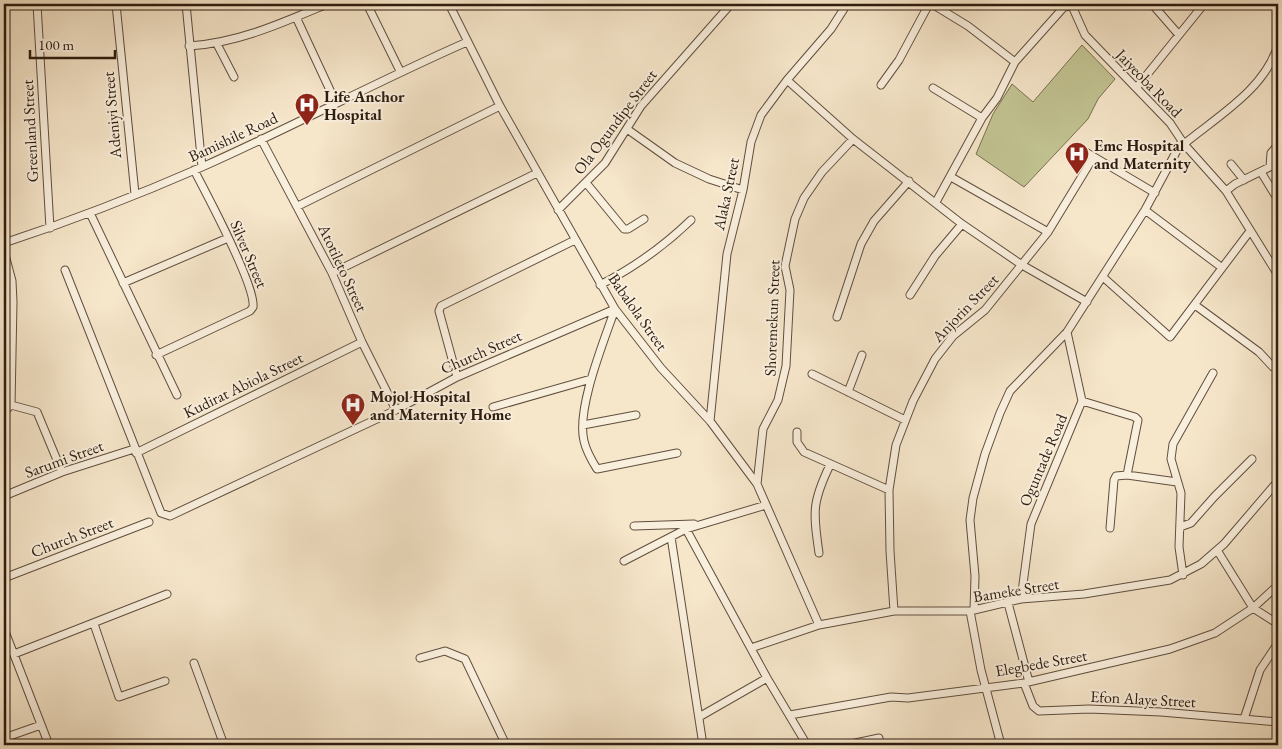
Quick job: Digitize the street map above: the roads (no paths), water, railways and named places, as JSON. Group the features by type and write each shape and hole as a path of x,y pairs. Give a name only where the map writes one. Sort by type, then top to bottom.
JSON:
{"street":[{"name":"Greenland Street","path":"37,4 50,228"},
{"name":"Adeniyi Street","path":"116,4 135,194"},
{"path":"186,4 202,167"},
{"path":"189,46 217,44 250,35 327,4"},
{"path":"367,4 400,72"},
{"name":"Babalola Street","path":"449,4 500,106 615,310 661,368 710,421 757,484 819,625"},
{"name":"Ola Ogundipe Street","path":"558,210 587,184 605,163 641,106 662,79 731,4"},
{"name":"Alaka Street","path":"710,421 727,254 743,190 751,142 761,115 787,80 831,29 847,4"},
{"path":"882,85 899,60 930,4 968,26 1016,62"},
{"path":"1152,4 1179,35"},
{"path":"1137,87 1204,4"},
{"path":"936,202 982,118 997,98 1016,62 1062,5 1072,5"},
{"name":"Jaiyeoba Road","path":"1072,5 1085,35 1105,58 1137,87 1170,123 1183,142 1226,191 1278,275"},
{"path":"296,17 336,103"},
{"name":"Bamishile Road","path":"4,243 90,213 202,167 400,72 468,42"},
{"path":"217,44 234,77"},
{"path":"1001,745 985,686 972,611 975,576 970,520 973,498 985,454 1000,413 1010,392 1067,332 1145,210 1183,142 1250,90 1267,71 1278,45"},
{"path":"787,80 853,139 962,224 1022,265 1087,302"},
{"path":"933,88 982,118"},
{"path":"298,206 500,106"},
{"path":"627,129 675,163 708,179 743,190"},
{"name":"Atotileto Street","path":"261,139 332,273 362,342 396,410"},
{"name":"Shoremekun Street","path":"757,484 763,429 778,400 786,366 790,290 785,266 795,219 804,198 822,172 853,139"},
{"path":"1270,167 1271,153 1278,145"},
{"path":"1079,148 1154,193"},
{"name":"Anjorin Street","path":"894,611 890,551 889,490 891,467 905,420 935,359 958,331 985,310 1048,232 1093,158"},
{"path":"1226,191 1278,163"},
{"path":"1232,164 1244,180"},
{"name":"Silver Street","path":"156,355 250,311 253,307 251,292 228,238 194,170"},
{"path":"1261,172 1275,195"},
{"path":"332,273 537,173"},
{"path":"951,177 997,205 1048,232"},
{"path":"837,317 861,244 874,221 909,181"},
{"path":"587,184 624,229 628,229 644,219"},
{"path":"1145,210 1221,267"},
{"path":"90,213 156,355 177,395"},
{"path":"600,285 648,258 691,220"},
{"path":"910,294 935,256 962,224"},
{"path":"1103,277 1170,337 1250,231"},
{"path":"123,283 228,238"},
{"path":"457,377 439,311 441,306 575,240"},
{"path":"4,250 12,281 11,405 4,412"},
{"path":"65,270 135,451"},
{"path":"1196,305 1259,352 1266,362 1273,367 1278,366"},
{"path":"615,310 591,380 583,426 584,441 597,469 677,453"},
{"name":"Church Street","path":"135,451 161,513 170,516 396,410 457,377 615,310"},
{"path":"4,329 12,330"},
{"name":"Oguntade Road","path":"1021,599 1030,524 1082,401 1067,332"},
{"name":"Kudirat Abiola Street","path":"135,451 362,342"},
{"path":"848,392 862,355"},
{"path":"1183,575 1179,547 1180,493 1171,459 1173,444 1213,373"},
{"path":"812,374 905,420"},
{"path":"493,407 591,380"},
{"path":"1082,401 1135,417 1138,420 1127,475"},
{"path":"11,405 37,412 62,472"},
{"path":"583,426 636,415"},
{"path":"796,432 799,448 830,465 889,490"},
{"name":"Sarumi Street","path":"4,496 62,472 135,451"},
{"path":"1180,527 1191,523 1252,459"},
{"path":"819,553 813,514 819,488 830,465"},
{"path":"1110,528 1114,480 1116,476 1127,475 1177,482"},
{"name":"Bameke Street","path":"750,648 819,625 894,611 972,611 1021,599 1109,590 1170,580 1183,575 1201,564 1217,550 1254,511 1278,481"},
{"path":"624,561 686,529 766,505"},
{"name":"Church Street","path":"4,578 149,522"},
{"path":"634,526 699,524"},
{"path":"686,529 766,678 808,745"},
{"path":"672,537 703,745"},
{"path":"1217,550 1253,608 1278,624"},
{"name":"Elegbede Street","path":"790,715 891,697 908,698 985,686 1027,682 1170,649 1215,634 1253,608 1278,585"},
{"path":"14,654 167,594"},
{"path":"1008,603 1027,682"},
{"path":"94,624 119,697 166,681"},
{"path":"4,629 49,745"},
{"path":"1244,719 1260,670 1278,643"},
{"path":"420,658 445,650 465,659 506,745"},
{"path":"194,663 224,745"},
{"path":"699,717 766,678"},
{"name":"Efon Alaye Street","path":"1027,682 1033,706 1039,711 1089,709 1143,711 1278,722"},
{"path":"4,738 41,725"},
{"path":"846,745 879,738"}],"place":[{"name":"Life Anchor Hospital","path":"307,126"},
{"name":"Emc Hospital and Maternity","path":"1077,175"},
{"name":"Mojol Hospital and Maternity Home","path":"353,426"}]}
